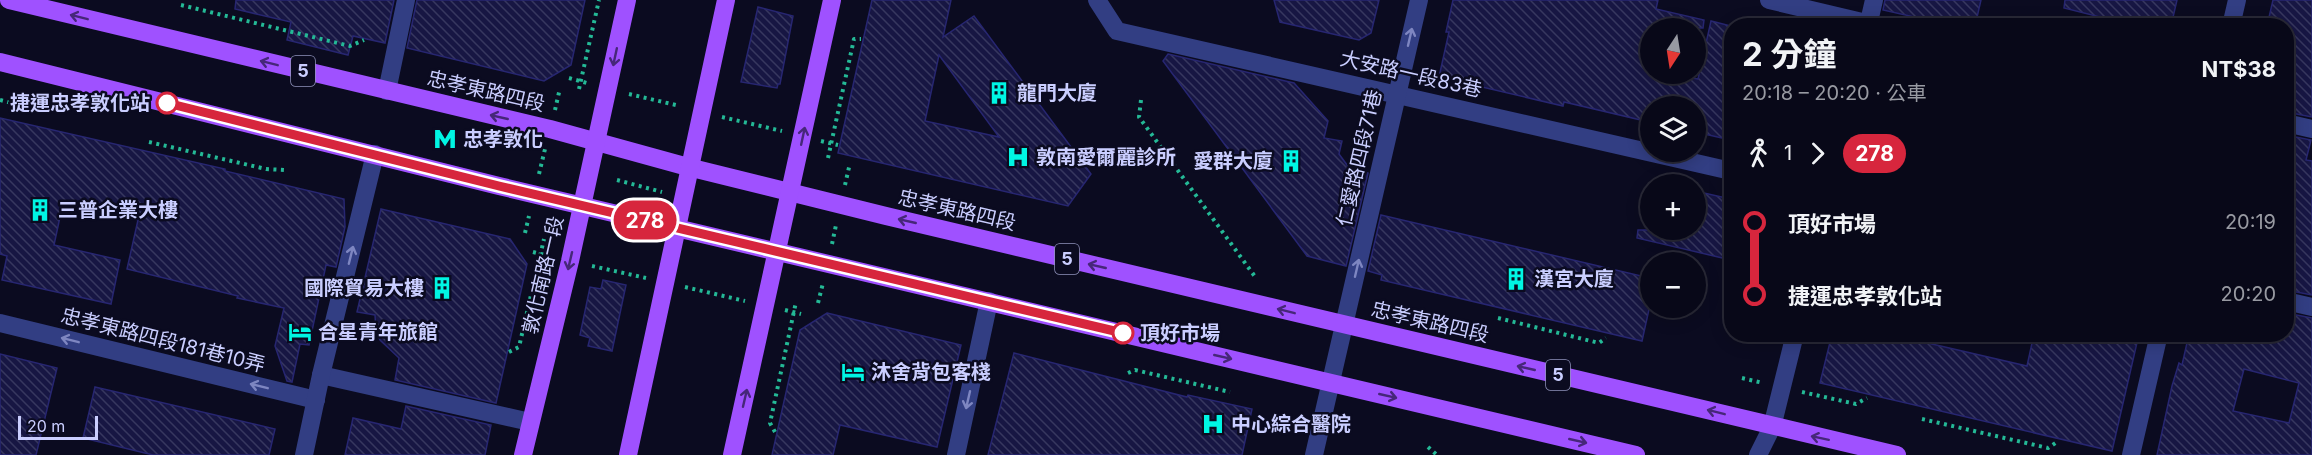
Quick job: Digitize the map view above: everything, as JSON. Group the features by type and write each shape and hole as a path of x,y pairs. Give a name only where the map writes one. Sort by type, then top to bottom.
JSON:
{"main road":[{"name":"忠孝東路四段","path":"9,0 550,129 790,193 1897,455"},
{"name":"敦化南路一段","path":"523,455 583,204 627,0"},
{"path":"628,455 688,167 726,0"},
{"path":"732,455 832,0"},
{"path":"0,62 777,252 1636,455"}],"street":[{"path":"387,91 406,0"},
{"name":"大安路一段83巷","path":"1097,0 1117,31 1724,169"},
{"name":"仁愛路四段71巷","path":"1314,455 1419,0"},
{"path":"1769,0 1843,18"},
{"path":"1873,18 1874,0"},
{"path":"2233,18 2237,0"},
{"path":"2294,125 2312,129"},
{"path":"304,455 321,375 375,154"},
{"path":"956,455 988,301"},
{"path":"2294,303 2312,307"},
{"name":"忠孝東路四段181巷10弄","path":"0,323 316,400"},
{"path":"1758,455 1772,427 1793,342"},
{"path":"2131,455 2157,342"},
{"path":"321,375 530,422"}],"path":[{"path":"579,89 599,0"},
{"path":"181,5 350,46 364,40"},
{"path":"828,158 854,39 861,39"},
{"path":"525,233 560,88"},
{"path":"626,93 669,103"},
{"path":"0,100 25,109"},
{"path":"1141,100 1139,117 1256,278"},
{"path":"732,119 773,129"},
{"path":"149,142 266,169 284,170"},
{"path":"818,303 850,163"},
{"path":"616,180 663,192"},
{"path":"509,352 519,347 544,239"},
{"path":"588,265 635,276"},
{"path":"690,288 736,299"},
{"path":"775,432 770,423 796,302"},
{"path":"1498,318 1599,343 1606,338"},
{"path":"1128,374 1135,370 1230,393"},
{"path":"1856,404 1867,398"},
{"path":"1922,419 2048,448 2057,441"},
{"path":"1428,447 1437,455"}],"building":[{"path":"236,0 394,0 385,43 353,36 348,55 287,40 291,22 235,9"},
{"path":"417,0 585,0 571,65 544,81 407,48"},
{"path":"872,0 951,0 943,37 974,16 1091,174 1068,206 838,153","holes":["939,55 999,137 925,121"]},
{"path":"1274,0 1379,0 1371,33 1359,40 1280,22"},
{"path":"1453,0 1658,0 1656,9 1695,18 1640,18 1640,84 1706,84 1706,43 1711,21 1724,24 1724,138 1706,134 1706,96 1640,96 1640,120 1564,102 1563,106 1439,77 1449,32 1446,32"},
{"path":"1885,0 1981,0 1977,18 1918,18 1883,10"},
{"path":"2065,0 2177,0 2173,18 2104,18 2064,8"},
{"path":"2273,0 2312,0 2312,117 2294,114 2294,18 2269,18"},
{"path":"758,7 793,16 780,84 777,88 741,82"},
{"name":"愛群大廈","path":"1168,54 1294,83 1328,121 1324,138 1342,141 1339,154 1350,169 1368,173 1346,266 1307,256 1163,61"},
{"path":"0,118 225,169 225,171 344,199 345,227 336,267 326,265 309,345 300,344 292,382 287,381 275,346 284,308 127,269 138,220 63,203 54,245 120,260 111,304 2,280 7,256 0,254"},
{"path":"2294,137 2311,140 2306,160 2312,161 2312,295 2294,292"},
{"path":"1706,193 1724,197 1724,258 1706,254 1706,252 1646,240 1706,240"},
{"name":"國際貿易大樓","path":"381,209 510,239 527,264 496,403 395,380 399,358 380,340 376,332 375,315 357,312"},
{"name":"漢宮大廈","path":"1381,215 1640,276 1640,318 1647,318 1642,341 1381,280 1382,275 1368,271"},
{"path":"603,280 626,285 612,351 588,346 590,338 580,335 590,287 601,289"},
{"path":"827,313 961,345 937,447 840,425 833,455 772,455 800,330"},
{"path":"2294,315 2312,318 2312,455 2157,455 2172,386 2179,363 2182,365 2187,342 2294,342","holes":["2244,369 2299,383 2289,423 2233,411"]},
{"path":"1830,342 1924,342 2027,366 2032,342 2137,342 2112,451 1820,383"},
{"path":"1014,353 1187,397 1188,395 1252,409 1242,455 988,455"},
{"path":"0,354 57,368 36,455 0,455"},
{"path":"95,387 275,429 269,455 153,455 83,438"},
{"path":"406,406 491,425 485,455 345,455 353,418 401,429"}],"bus line":[{"name":"278","path":"167,103 499,186 1123,333"}],"place":[{"name":"龍門大廈","path":"999,93"},
{"name":"捷運忠孝敦化站","path":"167,103"},
{"name":"忠孝敦化","path":"445,139"},
{"name":"敦南愛爾麗診所","path":"1018,157"},
{"name":"愛群大廈","path":"1291,161"},
{"name":"三普企業大樓","path":"40,210"},
{"name":"漢宮大廈","path":"1516,279"},
{"name":"國際貿易大樓","path":"442,288"},
{"name":"合星青年旅館","path":"300,332"},
{"name":"頂好市場","path":"1123,333"},
{"name":"沐舍背包客棧","path":"853,372"},
{"name":"中心綜合醫院","path":"1213,424"}]}
